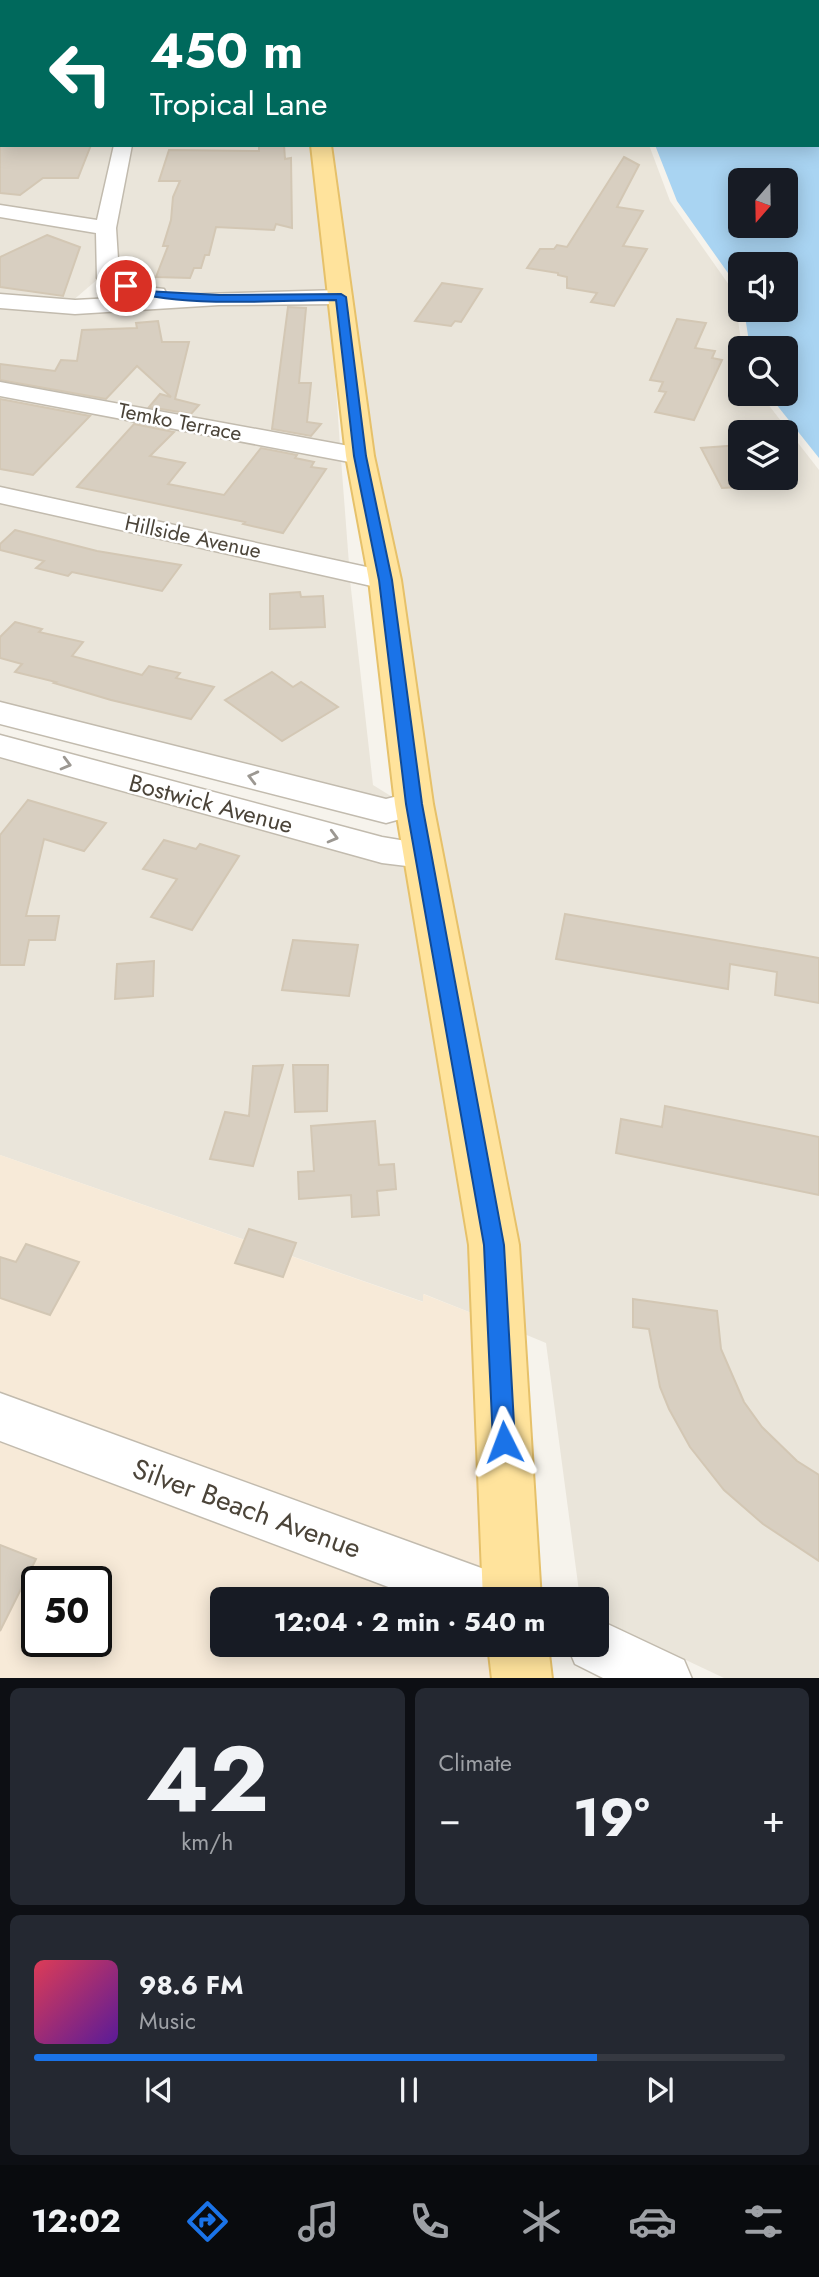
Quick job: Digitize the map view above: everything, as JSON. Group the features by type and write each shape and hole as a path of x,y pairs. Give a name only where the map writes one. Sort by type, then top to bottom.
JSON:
{"main road":[{"path":"321,147 360,456 385,580 414,804 494,1245 511,1587"},
{"path":"519,1657 522,1678"}],"street":[{"path":"108,278 106,228 123,147"},
{"path":"0,211 106,228"},
{"path":"108,278 144,293 219,298"},
{"path":"75,307 108,278"},
{"path":"0,301 75,307 219,298 341,297"},
{"name":"Temko Terrace","path":"0,389 360,456"},
{"name":"Hillside Avenue","path":"0,495 385,580"},
{"name":"Bostwick Avenue","path":"0,713 386,811 414,804"},
{"name":"Bostwick Avenue","path":"0,747 383,850 423,855"},
{"name":"Silver Beach Avenue","path":"0,1417 460,1587"},
{"path":"609,1652 664,1678"}],"shaded area":[{"path":"0,147 116,147 99,222 0,207"},
{"path":"131,147 314,147 329,292 221,293 149,289 119,275 114,228"},
{"path":"329,147 650,147 670,201 728,283 728,322 738,322 740,336 728,336 728,406 769,406 780,420 728,420 728,490 798,490 798,443 819,470 819,1678 724,1678 609,1624 609,1587 578,1587 546,1343 517,1331 436,845 397,580 400,575 395,574 370,456"},
{"path":"0,215 97,231 99,278 71,302 0,296"},
{"path":"330,301 340,446 0,382 0,306"},
{"path":"0,395 341,459 349,564 0,488"},
{"path":"0,503 350,580 373,785 394,798 387,800 0,702"},
{"path":"0,758 377,861 411,866 476,1248 479,1316 424,1294 424,1302 0,1155"},
{"path":"0,1155 423,1302 423,1294 479,1316 490,1571 0,1393"},
{"path":"0,1442 391,1587 210,1587 210,1657 495,1657 498,1678 0,1678"}],"water":[{"path":"656,147 819,147 819,458 798,432 798,420 789,420 778,406 798,406 798,336 748,336 746,322 798,322 798,252 728,252 728,273 677,201"}],"building":[{"path":"0,147 90,147 78,178 43,178 20,195 0,193"},
{"path":"259,147 284,147 285,159 291,158 292,228 276,224 274,230 216,227 209,255 205,255 201,268 194,268 190,278 156,277 168,246 163,246 171,220 173,197 180,181 159,181 169,150 259,151"},
{"path":"624,157 639,165 617,207 643,211 623,246 647,249 614,306 591,302 597,293 567,288 567,277 558,273 527,268 540,249 554,249 557,245 567,247"},
{"path":"47,235 80,247 63,296 0,287 0,257"},
{"path":"442,283 482,289 461,322 455,321 451,326 415,321"},
{"path":"288,307 306,308 299,383 311,383 307,422 321,424 311,436 272,429"},
{"path":"677,319 706,323 695,348 715,351 712,358 722,360 694,420 655,412 666,392 659,391 663,382 650,380"},
{"path":"158,321 162,342 189,342 175,399 199,405 191,414 149,407 160,394 171,397 137,366 106,399 0,380 0,364 55,371 61,360 77,361 82,330 137,328 136,323"},
{"path":"0,399 90,416 33,475 0,469"},
{"path":"134,424 174,432 150,456 185,463 168,484 224,495 261,448 297,455 295,458 314,462 311,467 326,469 283,533 243,524 245,522 77,487"},
{"path":"728,446 728,488 722,488 701,448"},
{"path":"15,530 97,551 181,565 162,591 72,572 68,576 36,568 44,561 0,550 0,544"},
{"path":"300,592 301,597 323,596 325,627 270,629 270,594"},
{"path":"15,622 42,629 39,632 83,642 72,656 142,675 149,666 180,673 176,678 214,687 191,719 111,700 15,672 22,664 0,658 0,637"},
{"path":"272,672 293,687 301,682 338,707 282,741 225,700"},
{"path":"28,800 106,823 84,851 44,839 26,916 59,916 55,940 29,940 24,965 0,965 0,835"},
{"path":"164,840 196,849 200,844 239,856 192,930 151,917 177,879 143,869"},
{"path":"565,914 819,958 819,1003 775,995 777,972 730,964 728,989 556,959"},
{"path":"293,940 358,945 349,996 282,990"},
{"path":"154,961 153,996 115,999 117,964"},
{"path":"283,1065 253,1166 210,1159 225,1112 249,1116 253,1066"},
{"path":"293,1065 328,1065 327,1111 295,1112"},
{"path":"665,1106 819,1137 819,1195 616,1153 621,1119 662,1127"},
{"path":"375,1121 379,1165 394,1164 396,1189 377,1191 379,1215 352,1217 351,1195 299,1199 298,1172 314,1171 311,1126"},
{"path":"249,1229 296,1243 283,1277 235,1263"},
{"path":"26,1244 79,1262 50,1315 0,1298 0,1257 16,1262"},
{"path":"633,1299 717,1311 721,1349 744,1402 762,1427 797,1461 819,1475 819,1561 763,1524 724,1490 690,1447 660,1387 649,1329 633,1327"},
{"path":"0,1545 36,1559 32,1566 21,1566 21,1589 0,1631"}],"route":[{"path":"126,286 144,293 219,298 341,297 360,456 385,580 414,804 494,1245 504,1442"}]}
